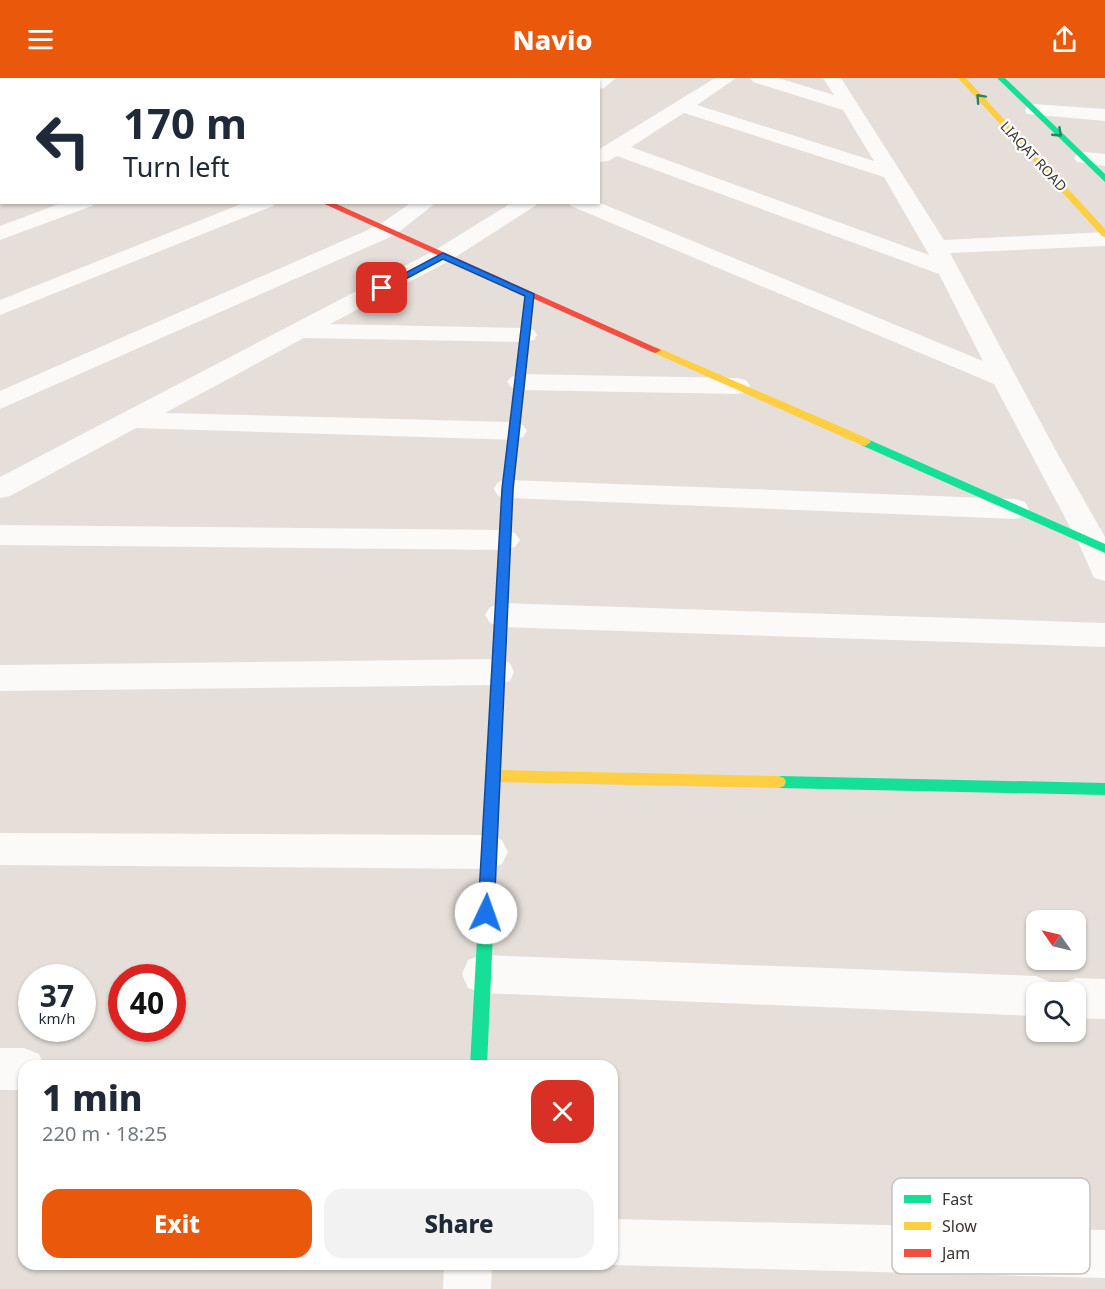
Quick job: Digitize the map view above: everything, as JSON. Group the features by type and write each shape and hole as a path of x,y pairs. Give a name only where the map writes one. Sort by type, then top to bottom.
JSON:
{"street":[{"path":"607,153 727,78"},
{"path":"759,78 849,106"},
{"path":"832,78 936,247 1005,379 1099,546 1105,570"},
{"name":"LIAQAT ROAD","path":"962,78 1105,234"},
{"path":"1001,78 1105,179"},
{"path":"681,106 892,173"},
{"path":"1034,111 1105,115"},
{"path":"607,153 947,269"},
{"path":"1084,158 1105,160"},
{"path":"0,233 74,204"},
{"path":"0,308 261,204"},
{"path":"328,204 1099,546"},
{"path":"0,401 387,230 424,204"},
{"path":"0,489 443,255 525,204"},
{"path":"583,204 1005,379"},
{"path":"936,247 1105,239"},
{"path":"478,1060 508,489 530,294"},
{"path":"300,331 525,335"},
{"path":"520,382 737,386"},
{"path":"132,420 514,431"},
{"path":"508,489 1015,509"},
{"path":"0,535 505,540"},
{"path":"501,615 1105,635"},
{"path":"0,678 498,672"},
{"path":"493,777 1105,789"},
{"path":"0,849 489,852"},
{"path":"482,974 1026,996"},
{"path":"1086,998 1105,999"},
{"path":"0,1070 18,1069"},
{"path":"618,1242 892,1249"},
{"path":"1090,1254 1105,1254"},
{"path":"467,1289 468,1270"}],"traffic: fast":[{"path":"1001,78 1105,179"},
{"path":"865,442 1105,549"},
{"path":"478,1060 503,577"},
{"path":"779,782 1105,789"}],"traffic: slow":[{"path":"962,78 1105,234"},
{"path":"503,577 508,489 530,294"},
{"path":"656,350 865,442"},
{"path":"493,776 779,782"}],"traffic: jam":[{"path":"328,204 656,350"}],"route":[{"path":"382,288 443,255 530,294 508,489 486,913"}]}
